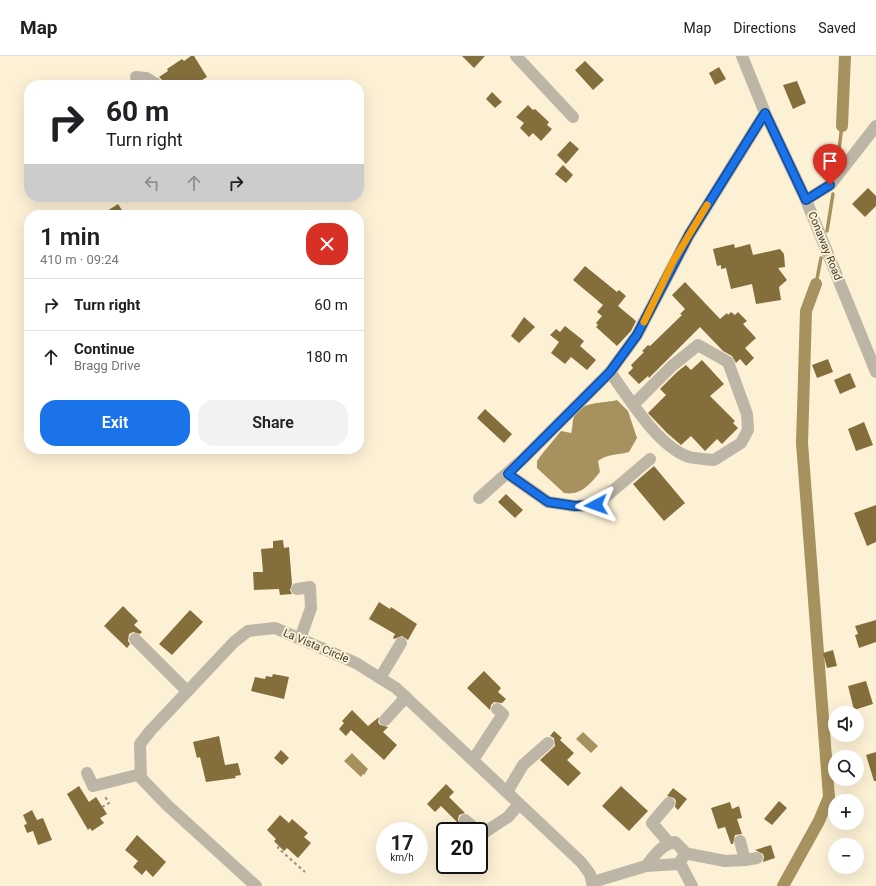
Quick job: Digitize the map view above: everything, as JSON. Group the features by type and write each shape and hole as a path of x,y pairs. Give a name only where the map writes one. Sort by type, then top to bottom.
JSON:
{"street":[{"path":"516,56 574,117"},
{"name":"Conaway Road","path":"742,56 765,113 806,200 876,372"},
{"path":"136,77 146,78 149,80"},
{"path":"479,498 508,474 610,372 637,335 689,235 765,113"},
{"path":"806,200 830,185 876,126"},
{"path":"610,372 634,404 661,440 688,456 714,460 741,443 748,430 747,414 728,362 698,345 672,366 634,404"},
{"path":"508,474 548,502 575,506 596,505 650,459"},
{"path":"297,589 310,587 310,608 300,639"},
{"name":"La Vista Circle","path":"141,774 140,744 151,730 234,642 248,631 275,628 356,663 396,688 581,862 593,884"},
{"path":"135,639 187,691"},
{"path":"380,678 401,643"},
{"path":"385,720 406,697"},
{"path":"473,760 503,714 497,709"},
{"path":"507,792 524,765 548,743"},
{"path":"86,773 91,788 141,774 141,778 167,805 256,886"},
{"path":"669,803 648,819 669,843"},
{"path":"488,830 508,817 519,804"},
{"path":"740,841 745,860"},
{"path":"646,866 662,847 669,843 675,842 680,845 682,858 692,886"},
{"path":"593,884 646,866 670,866 682,858 725,861 757,858"}],"path":[{"path":"91,788 109,803 102,807"},
{"path":"279,846 278,848 305,872"}],"shaded area":[{"path":"617,400 628,411 637,438 629,452 609,456 598,461 600,472 585,488 575,493 564,493 537,468 537,461 561,431 571,433 574,417 582,408 587,405"},
{"path":"583,732 598,746 591,753 576,739"},
{"path":"352,753 368,769 361,777 344,761"}],"building":[{"path":"191,56 194,56 207,77 202,80 162,80 159,77 168,71 167,69 182,59 184,61"},
{"path":"462,56 485,56 474,68"},
{"path":"585,61 604,80 593,90 575,70"},
{"path":"719,67 726,79 715,85 709,73"},
{"path":"797,81 806,103 793,109 783,85"},
{"path":"492,92 502,102 495,108 486,99"},
{"path":"528,105 533,110 535,109 549,122 547,125 552,129 541,141 533,133 529,137 520,128 524,123 516,117"},
{"path":"570,141 579,149 566,164 557,155"},
{"path":"563,165 573,175 566,183 555,174"},
{"path":"868,188 876,196 876,206 865,217 852,204"},
{"path":"118,204 122,210 109,210"},
{"path":"734,244 735,248 750,244 753,255 780,249 784,254 785,267 778,268 787,280 779,287 781,300 756,304 752,284 731,289 726,268 721,269 721,265 717,266 713,249"},
{"path":"585,266 617,292 619,290 626,296 618,306 636,321 631,331 617,346 596,327 598,325 596,323 602,316 597,312 603,305 573,280"},
{"path":"685,282 720,319 727,313 728,315 731,312 735,315 738,312 747,321 743,324 756,338 745,348 754,358 746,366 740,359 736,363 732,356 723,351 700,327 649,378 648,376 639,384 628,373 633,368 631,365 644,352 642,351 648,345 650,346 682,315 680,314 685,309 672,295"},
{"path":"524,317 535,327 519,343 511,336"},
{"path":"565,326 584,341 580,346 596,360 587,370 571,357 565,364 551,353 559,342 550,335 556,329 560,332"},
{"path":"828,359 833,372 817,378 812,365"},
{"path":"702,360 724,384 710,396 735,421 733,423 738,428 722,444 717,439 705,451 691,436 681,445 648,413 666,395 660,389 677,372 686,365 691,370"},
{"path":"850,373 856,387 840,394 834,380"},
{"path":"485,409 512,434 504,443 477,418"},
{"path":"864,422 873,445 856,451 848,429"},
{"path":"654,466 685,503 664,521 633,484"},
{"path":"506,494 523,510 515,518 498,502"},
{"path":"876,505 876,542 867,546 854,513"},
{"path":"283,540 284,548 289,547 292,584 290,590 292,594 280,595 279,589 254,590 253,572 263,572 261,549 273,548 273,541"},
{"path":"379,602 390,609 391,607 417,624 408,640 402,636 394,639 395,634 369,619"},
{"path":"123,606 138,621 134,625 142,632 140,634 133,632 129,634 128,641 130,644 127,648 104,626"},
{"path":"190,610 203,622 172,655 159,644"},
{"path":"876,620 876,642 859,648 855,635 858,634 855,626"},
{"path":"833,650 837,666 827,668 823,653"},
{"path":"484,671 501,688 498,692 506,699 502,703 494,702 491,705 490,710 467,688"},
{"path":"273,674 289,677 284,699 251,691 255,677 265,679 266,676 272,677"},
{"path":"866,681 873,704 864,707 853,706 848,686"},
{"path":"352,710 368,726 379,717 378,722 380,725 388,727 383,732 397,745 384,760 351,730 346,736 339,729 344,723 342,721"},
{"path":"554,731 562,738 560,740 574,753 567,760 581,773 568,786 540,760 555,746 554,738 550,736"},
{"path":"219,736 225,765 238,763 241,775 235,776 236,778 206,782 200,757 197,758 193,742"},
{"path":"281,750 289,758 282,765 274,758"},
{"path":"876,752 876,781 874,781 866,755"},
{"path":"446,784 454,792 449,797 465,813 459,815 459,822 457,822 441,806 435,812 427,804"},
{"path":"79,786 89,802 96,797 107,814 100,818 104,823 92,831 90,828 88,830 67,794"},
{"path":"621,786 648,811 629,831 602,806"},
{"path":"673,788 687,799 678,810 675,807 676,801 674,798 667,796"},
{"path":"779,801 787,808 772,825 764,819"},
{"path":"730,802 732,809 739,806 742,818 737,819 742,834 735,835 733,844 731,844 725,827 718,829 711,808"},
{"path":"32,810 37,820 43,818 52,840 38,845 33,831 27,833 24,825 27,824 23,815"},
{"path":"280,815 289,823 292,819 308,833 304,837 311,843 298,858 287,848 284,851 274,841 276,839 267,830"},
{"path":"137,835 166,862 153,877 146,870 142,875 133,867 138,861 125,850"},
{"path":"771,845 775,858 763,862 763,854 755,850"}],"waterway":[{"path":"842,126 845,56"},
{"path":"837,164 842,126"},
{"path":"827,231 833,194"},
{"path":"816,284 821,258"},
{"path":"783,886 819,821 829,797 802,443 806,311 816,284"}],"slow traffic":[{"path":"644,322 674,260 707,205"}],"route":[{"path":"596,505 575,506 548,502 508,474 610,372 637,335 649,314 674,260 765,113 806,200 830,185"}]}
